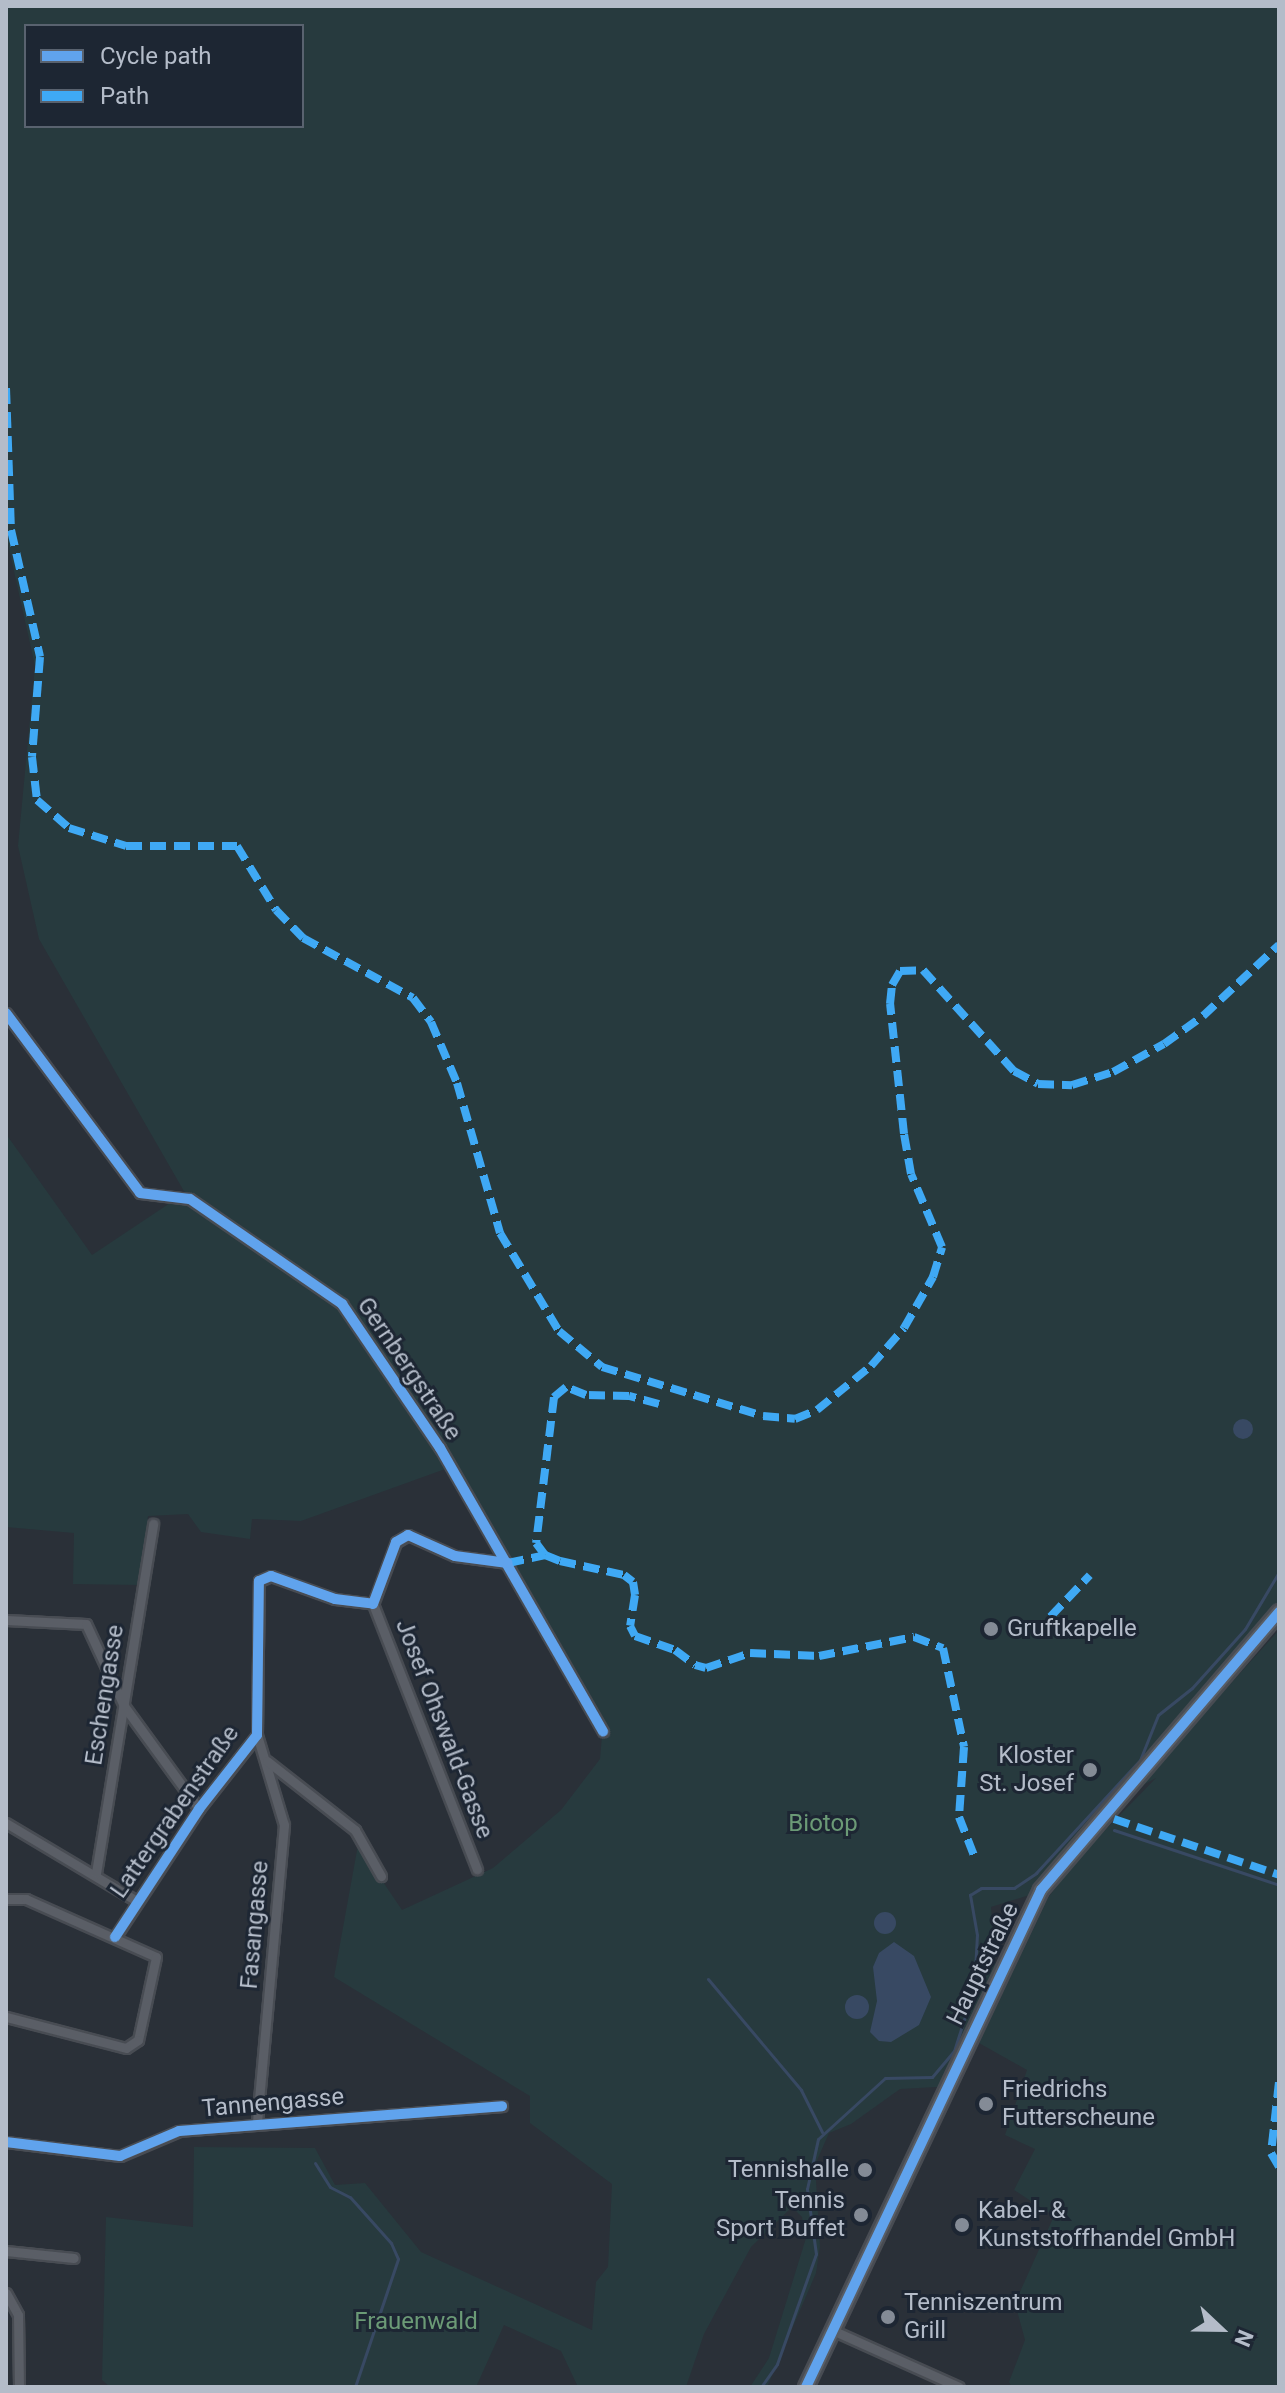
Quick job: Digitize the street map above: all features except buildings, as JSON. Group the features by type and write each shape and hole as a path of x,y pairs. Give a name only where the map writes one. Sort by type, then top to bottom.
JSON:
{"main road":[{"name":"Hauptstraße","path":"806,2387 1041,1890 1279,1612"}],"street":[{"name":"Gernbergstraße","path":"6,1013 140,1193 185,1196 334,1295 440,1448 603,1731"},
{"name":"Eschengasse","path":"96,1873 153,1524"},
{"path":"373,1604 396,1542 403,1536 455,1556 508,1563"},
{"name":"Lattergrabenstraße","path":"115,1937 199,1809 257,1735 259,1581 271,1576 335,1599 373,1604"},
{"name":"Josef Ohswald-Gasse","path":"373,1604 477,1869"},
{"path":"6,1620 86,1624 124,1706 199,1809"},
{"name":"Fasangasse","path":"257,1735 284,1825 257,2122"},
{"path":"267,1761 355,1830 381,1876"},
{"name":"Lattergrabenstraße","path":"6,1823 96,1873 137,1901"},
{"path":"6,1899 26,1899 156,1957 138,2040 126,2048 6,2017"},
{"name":"Tannengasse","path":"6,2142 120,2156 179,2131 257,2122 502,2106"},
{"path":"6,2251 74,2258"},
{"path":"6,2293 18,2315 19,2387"},
{"path":"832,2330 952,2386"}],"green space":[{"path":"6,6 1279,6 1279,1612 1216,1700 1279,1630 1279,2387 1012,2387 1009,2382 1025,2340 1015,2303 1054,2216 1014,2190 1035,2149 1005,2135 1027,2070 979,2043 1048,1898 1076,1860 1156,1778 1118,1798 1036,1893 991,1907 996,1973 954,2086 900,2089 851,2124 829,2133 815,2165 820,2246 816,2273 767,2387 750,2387 769,2358 806,2238 802,2217 792,2207 751,2247 704,2334 686,2387 578,2387 561,2351 504,2325 476,2387 110,2387 102,2380 106,2217 193,2227 194,2147 315,2148 335,2185 365,2183 421,2252 592,2330 596,2282 608,2267 612,2184 530,2123 530,2096 334,1977 358,1845 402,1910 493,1868 561,1810 600,1759 603,1724 448,1468 301,1521 252,1519 250,1539 201,1532 188,1514 148,1516 140,1585 73,1584 74,1533 6,1527 6,1134 92,1255 185,1193 39,939 18,846 35,666 6,535"}],"water":[{"path":"1243,1419 1250,1422 1253,1429 1250,1436 1243,1439 1236,1436 1233,1429 1236,1422"},
{"path":"881,1912 889,1912 896,1923 889,1934 881,1934 874,1927 874,1919"},
{"path":"894,1942 914,1956 931,1997 919,2025 891,2042 879,2041 870,2032 877,2001 873,1967 879,1953"},
{"path":"857,1995 866,1998 869,2007 866,2016 857,2019 848,2016 845,2007 848,1998"}],"waterway":[{"path":"761,2387 777,2364 816,2254 807,2189 818,2139 885,2078 932,2077 954,2051 974,1988 977,1935 970,1895 981,1888 1014,1888 1036,1873 1140,1760 1158,1715 1192,1688 1245,1629 1279,1572"},
{"path":"1114,1830 1279,1885"},
{"path":"708,1979 801,2090 822,2132"},
{"path":"315,2163 330,2187 350,2197 391,2243 398,2259 355,2387"}],"marked path":[{"path":"6,388 11,530 40,657 32,757 37,800 69,828 126,846 237,846 276,910 303,938 413,998 431,1022 457,1083 500,1233 559,1331 602,1367 763,1416 795,1419 817,1410 871,1366 904,1328 933,1277 942,1247 911,1174 904,1134 890,1004 892,985 900,971 923,970 1014,1071 1038,1084 1072,1085 1113,1072 1164,1044 1203,1016 1279,945"},
{"path":"659,1404 629,1396 586,1395 566,1387 554,1397 536,1543 545,1555 560,1561 624,1575 633,1582 635,1595 630,1626 635,1636 675,1650 695,1665 706,1668 750,1653 819,1656 914,1637 943,1648 964,1747 959,1817 975,1858"},
{"path":"508,1563 545,1555"},
{"path":"1034,1634 1090,1575"},
{"path":"1114,1819 1279,1875"},
{"path":"1279,2082 1271,2153 1279,2167"}],"cycle path":[{"path":"6,1013 140,1193 190,1199 342,1304 440,1448 603,1731"},
{"path":"115,1937 199,1809 257,1735 259,1581 271,1576 335,1599 373,1604 396,1542 408,1535 455,1556 508,1563"},
{"path":"806,2387 1041,1890 1279,1612"},
{"path":"6,2142 120,2156 179,2131 502,2106"}],"place":[{"name":"Gruftkapelle","path":"991,1629"},
{"name":"Kloster St. Josef","path":"1090,1770"},
{"name":"Friedrichs Futterscheune","path":"986,2104"},
{"name":"Tennishalle","path":"865,2170"},
{"name":"Tennis Sport Buffet","path":"861,2215"},
{"name":"Kabel- & Kunststoffhandel GmbH","path":"962,2225"},
{"name":"Tenniszentrum Grill","path":"888,2317"}],"park label":[{"name":"Biotop","path":"823,1824"},
{"name":"Frauenwald","path":"416,2322"}]}
